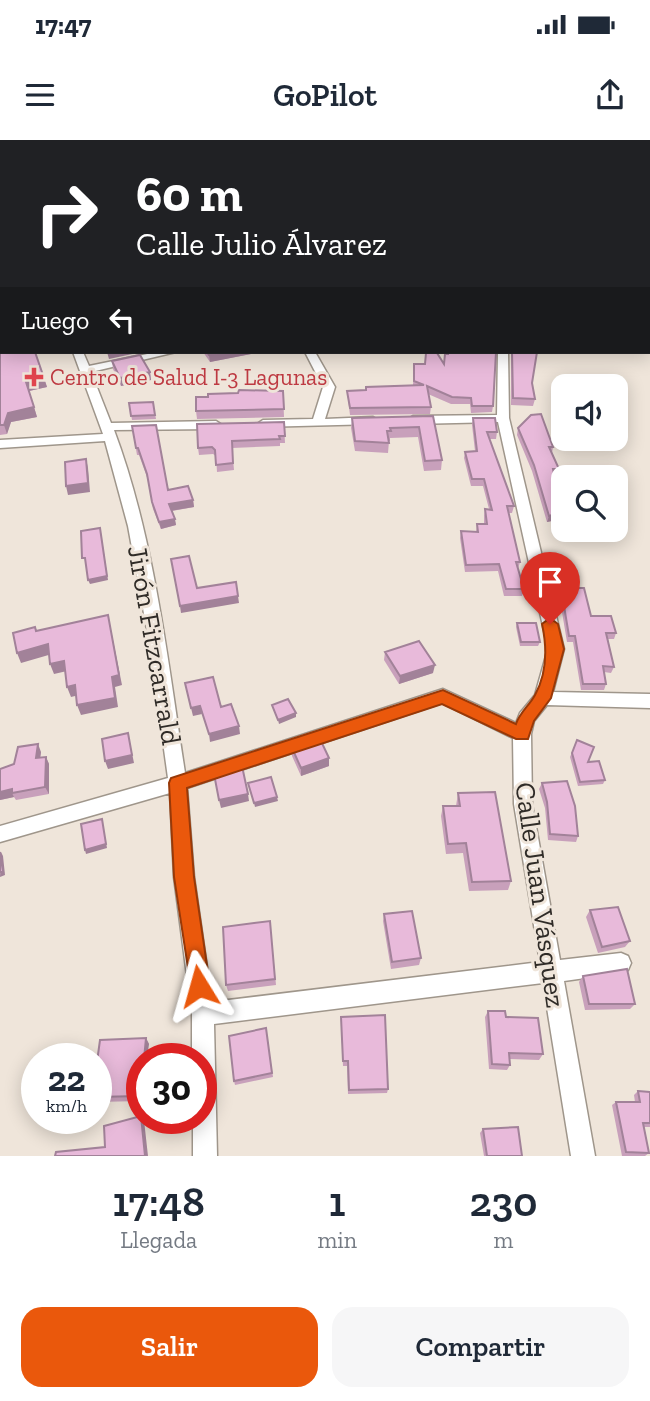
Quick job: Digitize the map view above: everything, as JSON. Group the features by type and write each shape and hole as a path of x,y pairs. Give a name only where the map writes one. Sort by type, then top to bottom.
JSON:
{"street":[{"name":"Jirón Fitzcarrald","path":"79,354 108,432 135,526 148,589 178,783 184,877 203,1014 205,1156"},
{"path":"86,370 162,354"},
{"path":"311,354 329,387 318,422"},
{"name":"Calle Juan Vásquez","path":"503,354 503,418 556,649 543,698 527,718 522,734 523,804 583,1156"},
{"path":"250,424 503,418"},
{"path":"0,444 108,432 224,425"},
{"path":"0,834 178,783 443,696 522,734"},
{"path":"543,698 650,701"},
{"path":"203,1014 621,962"}],"building":[{"path":"0,354 36,354 44,378 26,382 34,407 8,413 4,425 0,425"},
{"path":"426,354 438,354 444,364 445,354 496,354 493,406 472,406 471,398 452,397 427,386 431,407 350,408 347,391 366,390 366,387 424,385 414,381 414,364 425,364"},
{"path":"512,354 537,354 532,383 535,399 513,398"},
{"path":"140,355 150,372 120,378 112,361"},
{"path":"239,390 283,391 284,409 196,411 196,397 238,393"},
{"path":"153,402 155,415 131,416 129,403"},
{"path":"541,414 551,442 549,447 557,465 551,465 549,516 534,465 518,428 531,415"},
{"path":"433,416 442,460 425,461 419,427 390,428 391,431 387,431 389,443 355,441 352,418"},
{"path":"473,418 495,418 497,432 487,432 514,506 507,506 520,562 516,562 524,589 506,589 499,564 466,565 461,531 478,532 477,524 487,524 485,509 492,510 484,479 472,479 465,452 477,451"},
{"path":"284,422 285,436 279,436 280,439 232,441 233,463 216,465 215,450 212,447 198,448 197,424"},
{"path":"156,425 168,490 188,486 193,500 169,504 175,519 159,522 147,474 136,448 132,426"},
{"path":"86,459 88,483 66,486 65,462"},
{"path":"100,528 107,576 88,580 85,558 82,558 81,531"},
{"path":"189,556 197,588 236,582 238,596 180,606 171,559"},
{"path":"561,588 584,588 591,616 611,616 616,633 606,633 614,667 603,666 606,684 583,684 575,636 569,636"},
{"path":"108,615 119,675 112,677 115,698 77,705 75,685 67,687 64,661 50,664 48,644 17,653 13,633 35,627 36,631"},
{"path":"517,623 536,623 540,642 521,642"},
{"path":"419,641 435,665 400,676 385,652"},
{"path":"213,677 221,707 231,704 239,726 209,734 200,706 191,708 185,683"},
{"path":"288,699 296,713 278,720 272,705"},
{"path":"128,733 132,755 105,761 102,739"},
{"path":"320,739 329,758 301,768 292,748"},
{"path":"577,740 594,747 588,762 599,761 605,780 580,782 572,753"},
{"path":"38,744 36,758 46,757 45,787 12,793 12,789 0,792 0,769 14,764 18,747"},
{"path":"242,766 248,794 219,800 214,774"},
{"path":"271,777 277,797 254,803 248,783"},
{"path":"567,781 575,806 578,836 550,834 542,783"},
{"path":"495,792 511,881 472,882 466,843 448,844 443,806 460,806 458,793"},
{"path":"102,819 106,844 85,850 81,824"},
{"path":"618,907 630,941 602,947 590,910"},
{"path":"412,911 421,958 392,962 384,914"},
{"path":"270,921 275,979 226,985 223,927"},
{"path":"627,969 635,1004 589,1004 583,976"},
{"path":"488,1011 505,1011 506,1017 538,1018 543,1054 509,1053 510,1065 492,1064"},
{"path":"385,1015 388,1089 349,1090 348,1061 343,1061 341,1017"},
{"path":"266,1028 272,1073 234,1081 229,1036"},
{"path":"146,1038 146,1043 126,1043 126,1096 112,1097 112,1043 100,1043 100,1040"},
{"path":"638,1091 650,1092 650,1123 643,1123 649,1153 626,1152 616,1102 640,1102"},
{"path":"126,1120 126,1134 143,1134 145,1156 55,1156 56,1152 105,1147 104,1134 112,1134 112,1124"},
{"path":"518,1127 522,1156 487,1156 483,1129"}],"place":[{"name":"Centro de Salud I-3 Lagunas","path":"34,377"}],"route":[{"path":"199,986 184,877 178,783 443,696 522,734 527,718 543,698 556,649 550,624"}]}
